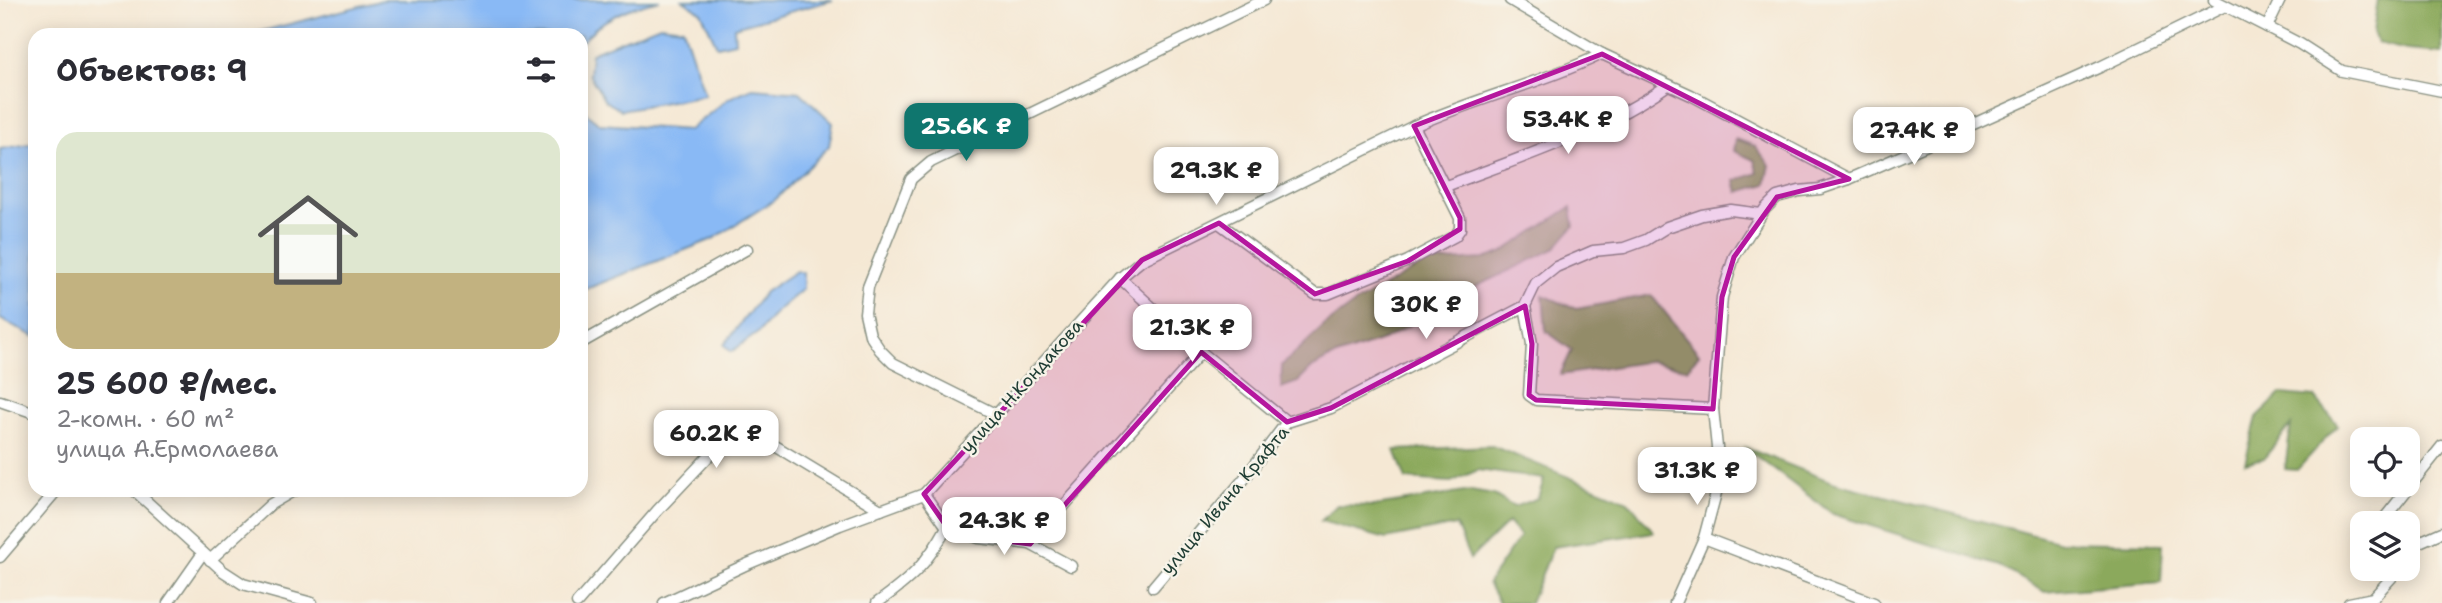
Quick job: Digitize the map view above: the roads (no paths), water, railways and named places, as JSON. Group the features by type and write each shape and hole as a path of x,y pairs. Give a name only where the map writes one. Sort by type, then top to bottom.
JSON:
{"street":[{"path":"995,414 893,363 870,335 864,313 867,287 911,179 931,162 1264,0"},
{"path":"1510,0 1602,54 1779,140 1849,179"},
{"path":"2214,0 2300,44 2342,71 2442,91"},
{"path":"2267,27 2280,0"},
{"path":"1675,603 1704,538 1716,494 1718,457 1713,409 1721,297 1734,257 1761,214 1777,197 1820,189 1849,179 2100,67 2225,6"},
{"name":"улица Н.Кондакова","path":"924,494 1120,278 1142,260 1443,113 1567,71 1602,54"},
{"path":"1446,186 1585,132 1641,104 1668,85"},
{"path":"1219,223 1315,294 1328,294 1408,261 1455,236 1460,229 1460,218 1446,186 1414,126"},
{"name":"улица Ивана Крафта","path":"1153,587 1244,479 1287,422 1331,408 1525,306 1536,283 1556,267 1593,251 1624,248 1646,240 1667,227 1702,215 1731,210 1761,214"},
{"path":"588,339 747,249"},
{"path":"1120,278 1200,352 1287,422"},
{"path":"1525,306 1532,344 1529,395 1535,400 1713,409"},
{"path":"1030,544 1200,352"},
{"path":"0,401 28,410"},
{"path":"577,603 657,510 738,424 881,510"},
{"path":"2390,511 2442,446"},
{"path":"664,603 743,566 924,494 947,527 979,538 1030,544 1071,566"},
{"path":"0,557 51,497"},
{"path":"142,497 207,557 243,584 312,603"},
{"path":"168,603 207,557 283,497"},
{"path":"877,603 906,582 930,557 947,527"},
{"path":"2420,542 2442,532"},
{"path":"1704,538 1874,603"},
{"path":"2349,603 2373,598 2388,581"}],"water":[{"path":"383,0 660,0 616,15 588,35 588,28 274,28"},
{"path":"683,0 833,0 734,27 735,42 717,46 701,12"},
{"path":"660,25 683,28 705,95 621,110 605,101 589,74 591,53"},
{"path":"752,88 800,92 833,123 829,146 776,199 713,239 588,288 588,114 600,124 689,130 729,98"},
{"path":"28,144 28,333 0,319 0,149"},
{"path":"796,271 803,273 803,289 777,311 759,332 731,352 724,345 765,292"}]}
